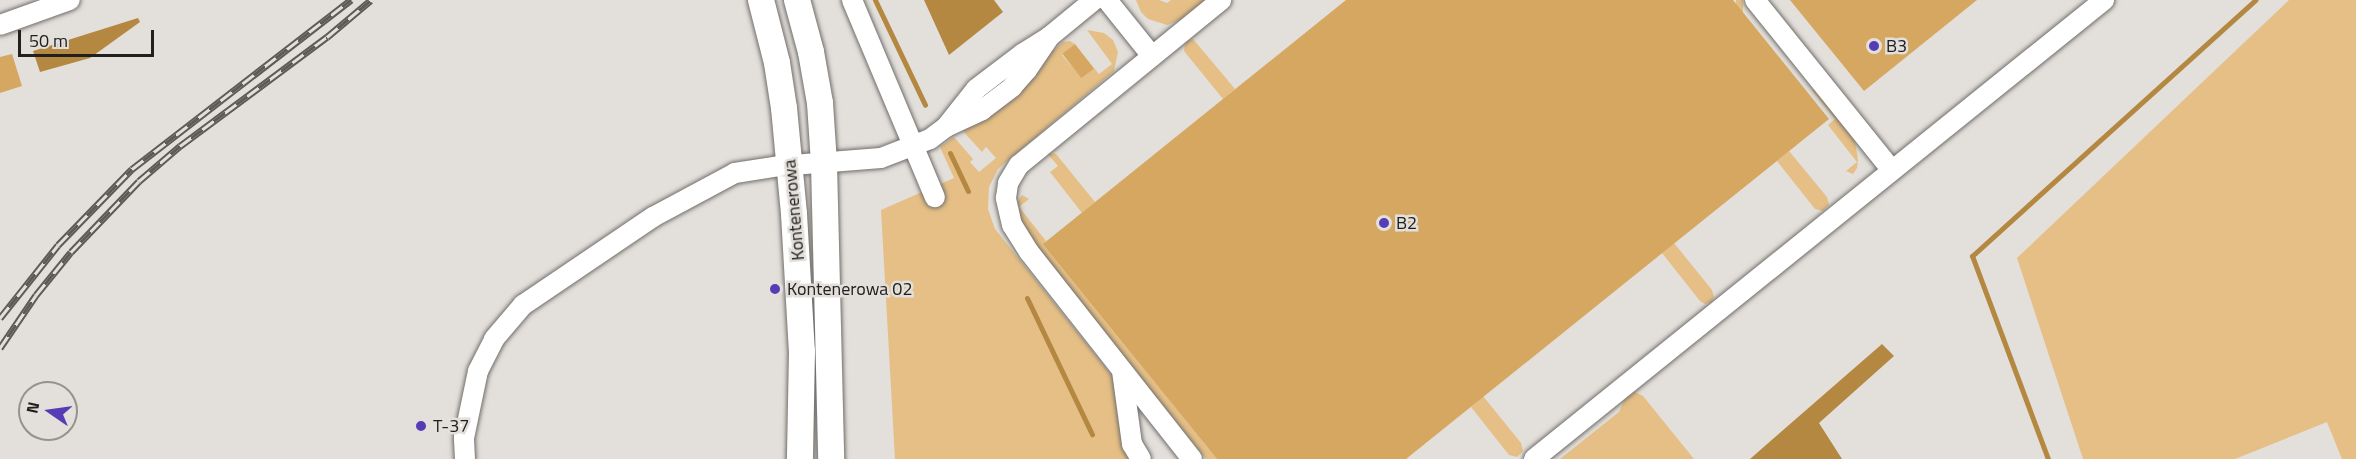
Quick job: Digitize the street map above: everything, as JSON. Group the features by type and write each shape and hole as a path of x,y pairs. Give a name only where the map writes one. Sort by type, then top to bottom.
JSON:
{"main road":[{"name":"Kontenerowa","path":"761,0 777,63 790,165 800,294 800,459"},
{"name":"Kontenerowa","path":"797,0 811,52 820,103 824,164 831,459"}],"lane":[{"path":"0,25 70,0"},
{"path":"852,0 934,198"},
{"path":"1107,0 1152,56"},
{"path":"1192,459 1029,252 1012,225 1006,198 1008,183 1019,165 1221,0"},
{"path":"1755,0 1891,169"},
{"path":"1534,459 1891,169 2104,0"},
{"path":"465,459 464,438 478,371 494,339 523,305 653,217 735,173 790,165 881,158 912,148 946,127 977,114 1012,87 1027,70 1049,37 1082,4"},
{"path":"1122,371 1132,444 1141,459"}],"shaded area":[{"path":"924,0 994,0 1003,12 949,55"},
{"path":"1136,0 1159,0 1167,3 1171,0 1206,0 1181,20 1167,25 1148,19 1141,12"},
{"path":"1736,0 1743,0 1743,97 1736,97"},
{"path":"2289,0 2356,0 2356,459 2342,459 2327,422 2235,459 2083,459 2017,258"},
{"path":"138,18 140,22 90,58 40,72 33,51"},
{"path":"1087,30 1104,33 1113,40 1118,52 1114,71 998,169 989,187 988,209 995,229 1117,382 1134,459 895,459 881,210 954,178 940,147 954,137 973,159 970,162 979,172 996,158 986,147 982,152 961,129 1063,42 1070,41 1075,44 1062,55 1082,78 1094,68 1099,74 1112,64"},
{"path":"1193,39 1235,89 1223,99 1184,51 1185,42"},
{"path":"1814,88 1855,141 1858,160 1853,174 1846,171 1857,162 1828,125 1835,119 1812,90"},
{"path":"1789,151 1827,197 1829,205 1823,211 1815,209 1777,161"},
{"path":"1047,153 1056,154 1095,202 1082,213 1050,172 1058,166"},
{"path":"1022,195 1029,199 1019,207 1046,241 1044,244 1217,459 1206,459 1038,250 1022,226 1017,203"},
{"path":"1674,243 1712,290 1714,297 1711,302 1705,304 1700,301 1662,253"},
{"path":"1882,344 1894,356 1819,423 1842,459 1750,459"},
{"path":"1633,391 1643,396 1694,459 1560,459 1619,412 1627,394"},
{"path":"1483,396 1521,443 1523,451 1517,457 1509,455 1471,407"}],"building":[{"name":"B2","path":"1346,0 1733,0 1829,119 1406,459 1217,459 1043,244"},
{"name":"B3","path":"1790,0 1977,0 1864,91"},
{"path":"1075,44 1094,68 1081,78 1062,54"},
{"path":"12,54 22,86 0,93 0,57"}],"waterway":[{"path":"875,0 925,105"},
{"path":"2048,459 1972,256 2255,0"},
{"path":"950,153 968,191"},
{"path":"1027,298 1092,434"}],"railway":[{"path":"0,318 58,245 132,169 351,0"},
{"path":"0,348 36,295 71,252 139,181 180,146 327,37 371,0"}],"place":[{"name":"B3","path":"1874,46"},
{"name":"B2","path":"1384,223"},
{"name":"Kontenerowa 02","path":"775,289"},
{"name":"T-37","path":"421,426"}]}
